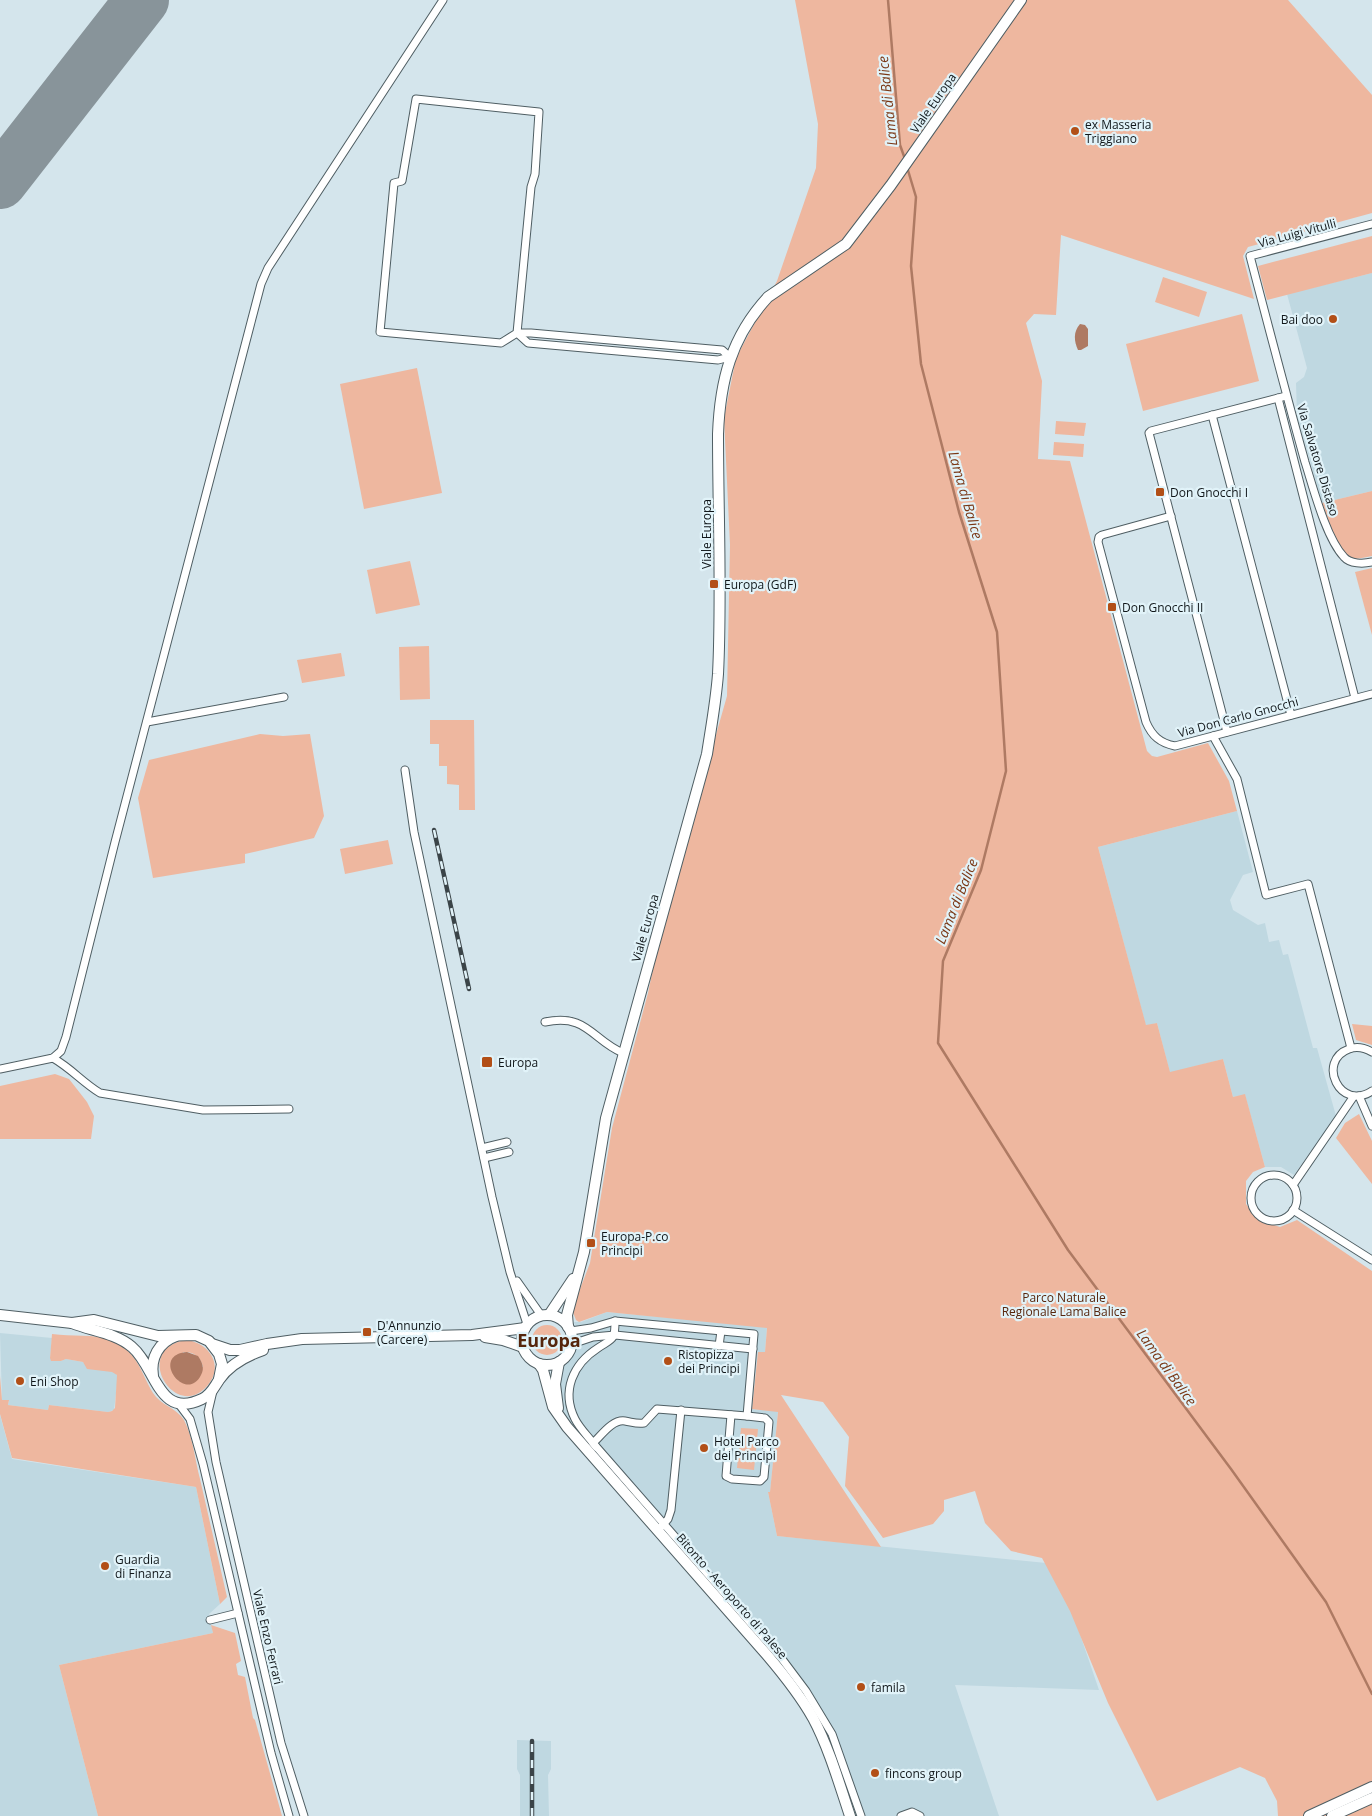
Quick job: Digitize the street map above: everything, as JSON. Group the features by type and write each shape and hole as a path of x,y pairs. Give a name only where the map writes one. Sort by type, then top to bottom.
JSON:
{"main road":[{"name":"Viale Europa","path":"570,1329 566,1315 584,1252 603,1134 623,1053 707,754 714,713 718,676 719,627 719,407 730,357 742,332 757,309 768,297 846,244 891,185 1020,0"},
{"name":"Viale Europa","path":"545,1315 573,1280 584,1252"},
{"path":"0,1315 72,1323 94,1320 148,1335 196,1335 212,1344 230,1350 240,1350 267,1344 317,1338 472,1335 526,1326 536,1317 545,1315 563,1320 570,1329 572,1344 565,1357 553,1364 539,1364 529,1357 522,1341 526,1326"},
{"path":"72,1323 123,1341 140,1355 160,1390 170,1400 178,1403 187,1404 195,1402 205,1398 213,1391 219,1379 222,1364 219,1354 212,1344"},
{"path":"153,1378 152,1370 155,1354 165,1342 180,1335"},
{"path":"472,1335 503,1340 523,1347"},
{"path":"219,1379 236,1363 250,1355 289,1341"},
{"path":"559,1362 555,1384 559,1414"},
{"name":"Bitonto - Aeroporto di Palese","path":"539,1364 553,1407 576,1438 618,1486 660,1528 784,1676 805,1705 818,1727 850,1816"},
{"path":"1308,1816 1372,1787"},
{"path":"1332,1816 1372,1798"}],"street":[{"path":"0,1069 53,1058 61,1051 66,1037 261,284 268,268 443,0"},
{"path":"517,333 531,187 535,174 539,112 416,99 402,181 394,183 380,332 501,343 517,333 531,333 722,350 730,357"},
{"name":"Via Luigi Vitulli","path":"1286,396 1250,256 1372,224"},
{"path":"517,333 528,343 718,360 730,357"},
{"path":"1227,732 1149,433 1286,396"},
{"name":"Via Salvatore Distaso","path":"1286,396 1316,497 1335,544 1345,558 1362,564 1372,562"},
{"path":"1278,398 1355,698"},
{"path":"1212,415 1291,715"},
{"name":"Via Don Carlo Gnocchi","path":"1171,516 1102,534 1098,542 1149,729 1156,739 1164,744 1175,746 1372,694"},
{"path":"147,722 284,697"},
{"path":"1213,736 1237,779 1266,895 1308,884 1351,1048"},
{"path":"405,770 414,832 484,1158 510,1272 526,1326"},
{"path":"545,1022 557,1019 588,1028 616,1050 623,1053"},
{"path":"1372,1052 1360,1048 1351,1048 1343,1052 1336,1059 1333,1073 1338,1086 1345,1093 1356,1096 1372,1091"},
{"path":"53,1058 68,1067 86,1084 100,1093 204,1110 288,1110"},
{"path":"1356,1096 1372,1126"},
{"path":"1293,1185 1356,1096"},
{"path":"482,1148 508,1142"},
{"path":"484,1158 509,1152"},
{"path":"1265,1176 1281,1176 1293,1185 1297,1198 1294,1210 1287,1217 1272,1221 1258,1215 1253,1209 1251,1194 1254,1186 1265,1176"},
{"path":"1294,1210 1372,1260"},
{"path":"510,1272 528,1300 545,1315"},
{"path":"615,1321 615,1334 610,1342 598,1348 576,1370 570,1384 568,1396 573,1414 582,1430 660,1528 776,1652 806,1691 823,1717 840,1755 861,1816"},
{"path":"570,1329 591,1328 615,1321 754,1334 747,1416"},
{"path":"719,1346 720,1331"},
{"path":"572,1344 593,1337 615,1334 753,1349"},
{"name":"Viale Enzo Ferrari","path":"213,1391 208,1412 216,1462 281,1743 304,1816"},
{"name":"Viale Enzo Ferrari","path":"178,1403 190,1419 203,1464 269,1744 289,1816"},
{"path":"593,1443 615,1422 621,1420 635,1424 644,1423 656,1409 681,1410 765,1418 769,1422 764,1477 760,1481 732,1479 726,1476 731,1415"},
{"path":"660,1528 668,1519 671,1510 681,1410"},
{"path":"593,1443 607,1464 618,1486"},
{"path":"733,1604 740,1625"},
{"path":"210,1620 238,1613"},
{"path":"776,1652 784,1676"},
{"path":"901,1816 912,1812 920,1816"}],"shaded area":[{"path":"1372,273 1372,491 1322,503 1297,415 1296,383 1304,377 1307,368 1287,294"},
{"path":"1080,324 1085,325 1088,329 1088,346 1078,350 1075,337 1076,330"},
{"path":"1237,811 1253,872 1243,875 1230,900 1233,910 1258,925 1265,923 1269,942 1279,940 1283,955 1288,954 1313,1048 1317,1048 1336,1116 1294,1175 1281,1167 1265,1167 1245,1095 1233,1097 1223,1059 1170,1073 1157,1023 1146,1026 1098,847"},
{"path":"607,1312 767,1327 765,1352 758,1352 752,1409 778,1411 770,1493 768,1492 777,1536 1056,1564 1099,1690 955,1685 999,1816 857,1816 825,1732 811,1704 790,1674 584,1440 563,1411 560,1403 559,1370 569,1360 578,1344 578,1334 574,1322 581,1322"},
{"path":"0,1333 52,1338 50,1358 61,1361 66,1359 83,1362 87,1366 115,1372 118,1377 114,1410 108,1412 49,1405 48,1410 8,1405 9,1401 2,1400"},
{"path":"187,1352 198,1356 202,1363 201,1375 195,1383 187,1384 180,1382 174,1376 171,1369 171,1361 176,1355"},
{"path":"0,1415 12,1459 196,1487 220,1604 209,1614 213,1633 59,1665 98,1816 0,1816"},
{"path":"517,1740 551,1741 551,1769 548,1775 549,1816 520,1816 520,1775 517,1769"}],"green space":[{"name":"Parco Naturale Regionale Lama Balice","path":"795,0 1288,0 1372,95 1372,213 1248,247 1243,256 1254,299 1061,235 1056,315 1034,314 1026,323 1042,381 1038,459 1070,461 1147,751 1152,756 1157,757 1208,743 1229,781 1237,811 1098,847 1146,1025 1157,1023 1170,1072 1223,1059 1233,1097 1245,1094 1265,1167 1253,1172 1246,1181 1246,1204 1258,1220 1280,1227 1297,1220 1372,1271 1372,1816 1278,1816 1277,1801 1265,1778 1240,1767 1157,1801 1108,1703 1070,1611 1042,1558 1011,1551 985,1523 975,1491 944,1500 944,1511 933,1524 883,1538 845,1486 849,1437 823,1402 781,1395 881,1547 777,1536 768,1492 770,1492 778,1412 752,1409 758,1352 765,1352 767,1328 607,1312 579,1322 576,1320 572,1310 590,1263 612,1128 648,993 663,921 727,696 730,545 724,418 736,358 777,281 816,168 818,124"},
{"path":"1372,236 1372,273 1267,300 1258,266"},
{"path":"1163,277 1207,292 1199,317 1155,302"},
{"path":"1242,314 1259,381 1143,411 1126,344"},
{"path":"417,368 442,493 364,509 340,384"},
{"path":"1056,421 1086,423 1084,436 1055,434"},
{"path":"1054,442 1084,444 1083,457 1053,455"},
{"path":"1372,491 1372,556 1359,559 1352,558 1347,555 1337,542 1322,503"},
{"path":"410,561 420,605 376,614 367,570"},
{"path":"1372,568 1372,635 1355,572"},
{"path":"429,646 430,699 400,700 399,647"},
{"path":"341,653 345,676 302,683 297,660"},
{"path":"430,720 474,720 475,810 459,810 459,785 447,784 447,766 439,766 439,744 430,744"},
{"path":"260,734 283,736 310,734 324,816 314,838 245,854 245,863 153,878 138,798 149,760"},
{"path":"388,840 393,864 345,874 340,849"},
{"path":"1352,1024 1372,1026 1372,1045 1356,1040"},
{"path":"55,1074 69,1079 87,1102 94,1116 91,1139 0,1139 0,1086"},
{"path":"1359,1114 1372,1141 1372,1184 1336,1138 1345,1123"},
{"path":"547,1325 553,1326 561,1334 561,1346 553,1354 547,1355 541,1354 533,1346 532,1340 533,1334 541,1326"},
{"path":"52,1334 98,1337 121,1345 133,1356 156,1397 177,1412 184,1420 192,1441 227,1597 220,1604 196,1487 12,1458 0,1414 0,1376 2,1400 9,1400 8,1405 48,1410 49,1405 108,1412 115,1408 117,1375 112,1372 87,1369 83,1362 66,1359 51,1361"},
{"path":"186,1340 201,1345 212,1356 215,1370 213,1377 208,1385 196,1395 183,1396 172,1390 164,1380 160,1368 161,1356 170,1346","holes":["183,1352 198,1358 203,1367 178,1381"]},
{"path":"741,1428 758,1429 754,1470 737,1468"},
{"path":"211,1625 235,1633 241,1661 236,1664 238,1675 245,1677 253,1718 282,1816 98,1816 59,1665 213,1633"}],"waterway":[{"name":"Lama di Balice","path":"888,0 900,145 905,159"},
{"name":"Lama di Balice","path":"907,167 916,197 911,266 921,364 959,512 997,632 1006,771 981,870 943,961 938,1043 1068,1250 1231,1469 1326,1602 1372,1694"}],"runway":[{"path":"0,182 142,0"}],"railway":[{"path":"434,830 469,989"},
{"path":"532,1741 532,1816"}],"place":[{"name":"ex Masseria Triggiano","path":"1075,131"},
{"name":"Bai doo","path":"1333,319"},
{"name":"Don Gnocchi I","path":"1160,492"},
{"name":"Europa (GdF)","path":"714,584"},
{"name":"Don Gnocchi II","path":"1112,607"},
{"name":"Europa","path":"487,1062"},
{"name":"Europa-P.co Principi","path":"591,1243"},
{"name":"D'Annunzio (Carcere)","path":"367,1332"},
{"name":"Ristopizza dei Principi","path":"668,1361"},
{"name":"Eni Shop","path":"20,1381"},
{"name":"Hotel Parco dei Principi","path":"704,1448"},
{"name":"Guardia di Finanza","path":"105,1566"},
{"name":"famila","path":"861,1687"},
{"name":"fincons group","path":"875,1773"}],"district":[{"name":"Europa","path":"549,1340"}]}
